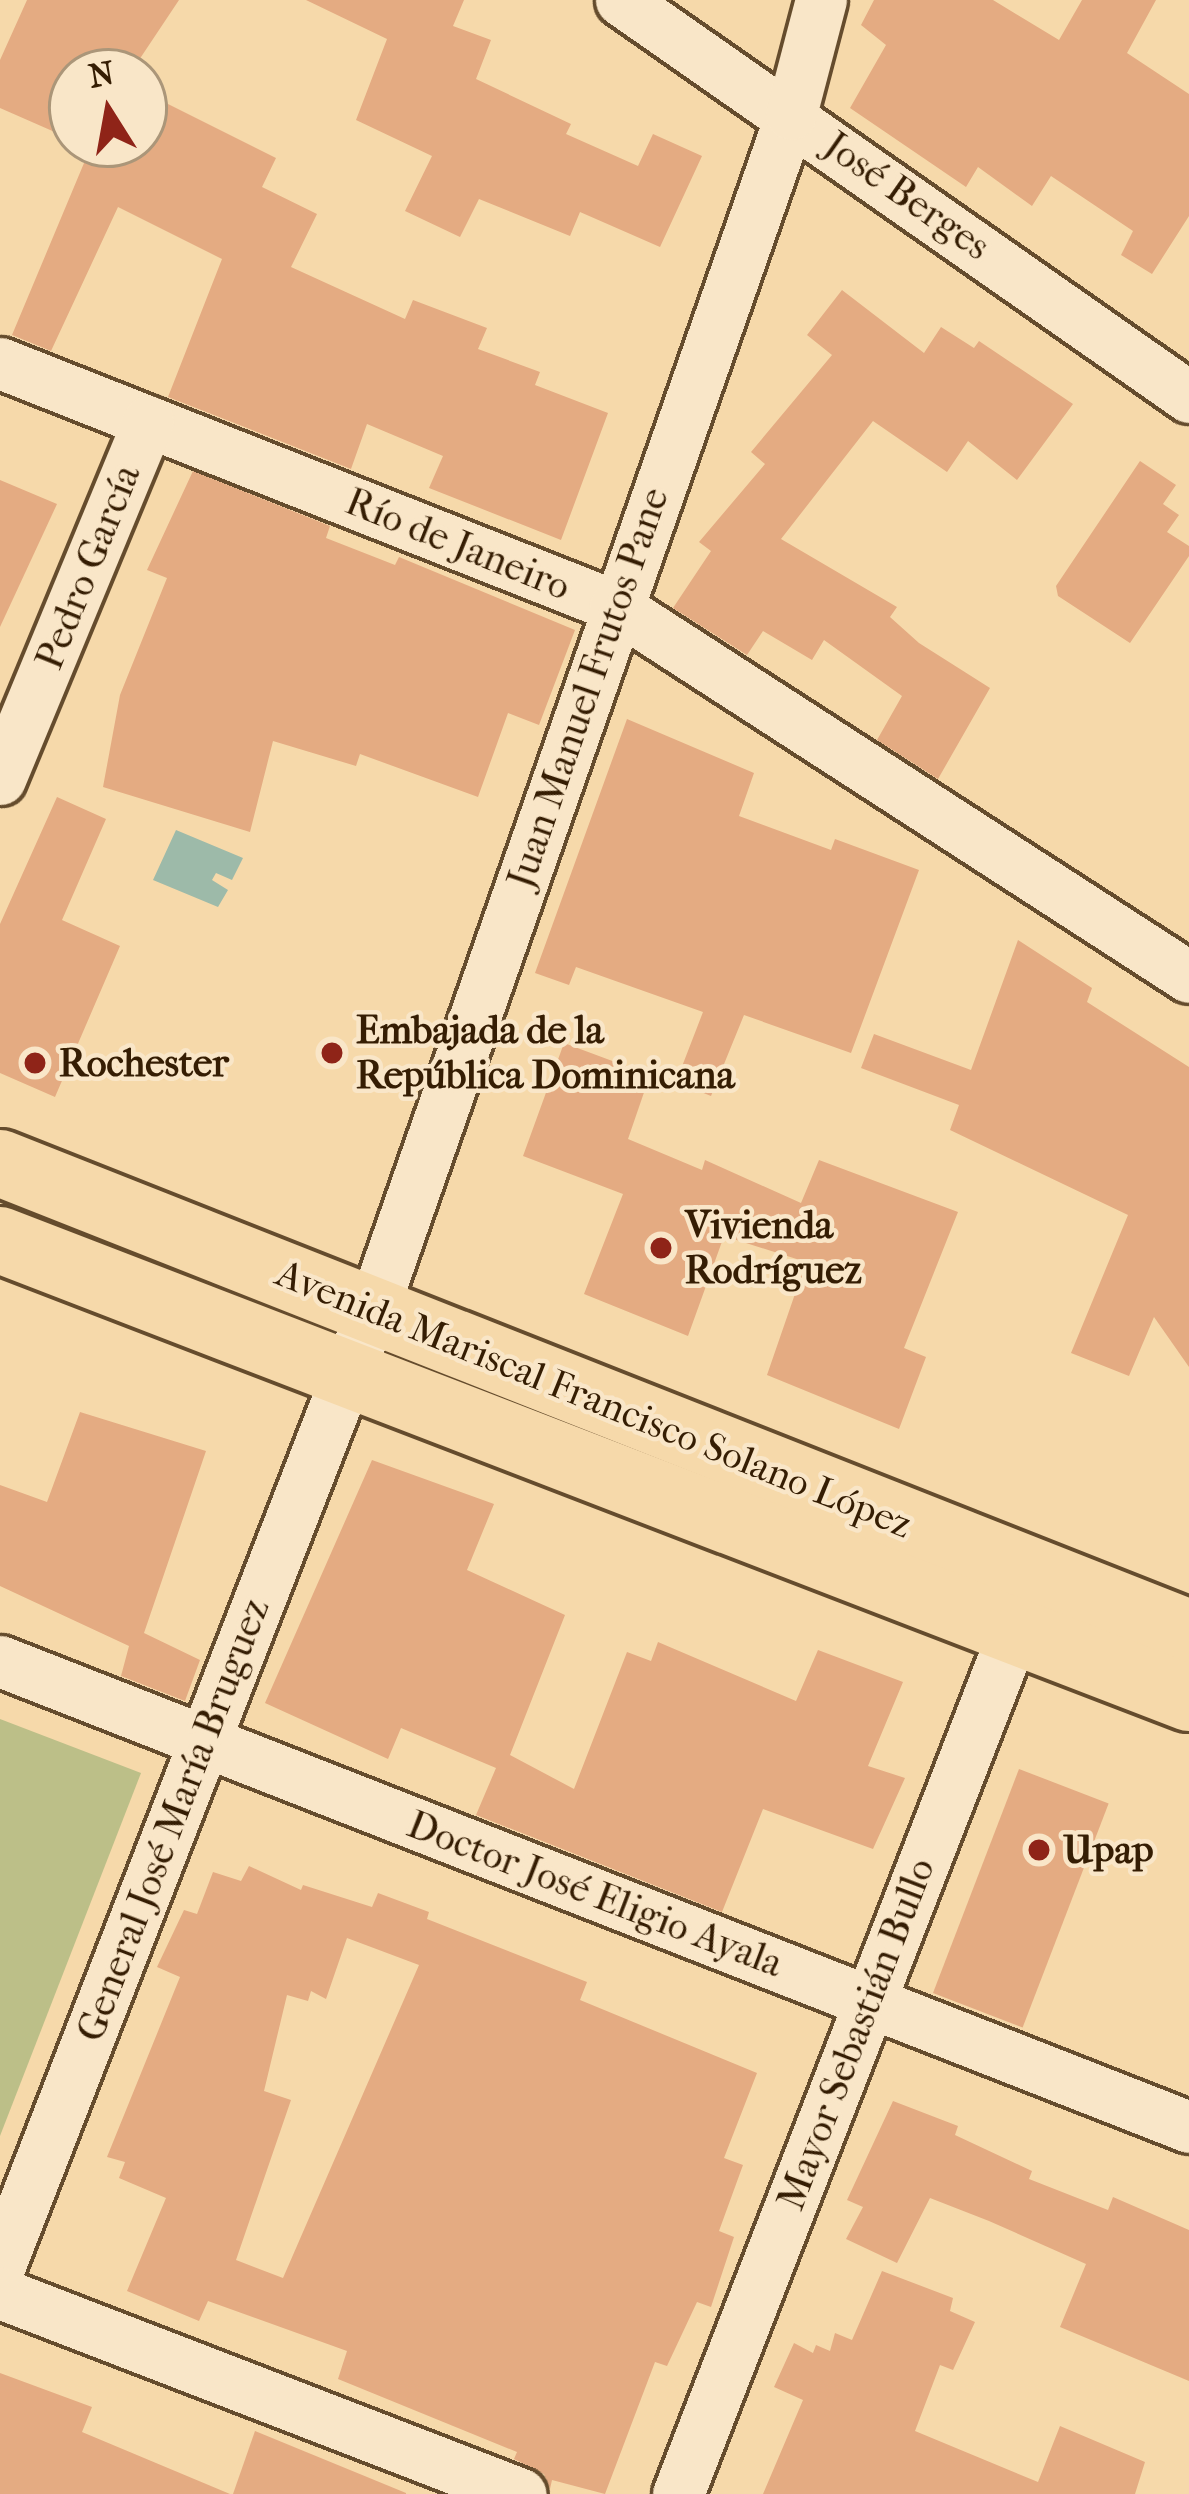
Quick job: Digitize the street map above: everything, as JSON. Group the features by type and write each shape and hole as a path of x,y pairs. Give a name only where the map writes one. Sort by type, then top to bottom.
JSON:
{"highway":[{"name":"Avenida Mariscal Francisco Solano López","path":"0,1163 820,1489 1189,1698"},
{"name":"Avenida Mariscal Francisco Solano López","path":"0,1240 346,1374 1024,1603 1189,1633"},
{"path":"346,1374 363,1358 398,1352 734,1478 820,1489"}],"street":[{"name":"José Berges","path":"621,0 791,114 1189,397"},
{"name":"Juan Manuel Frutos Pane","path":"346,1374 791,114 821,0"},
{"name":"Río de Janeiro","path":"0,363 615,606 1189,977"},
{"name":"Pedro García","path":"0,779 148,421"},
{"name":"General José María Bruguez","path":"0,2265 346,1374"},
{"name":"Mayor Sebastián Bullo","path":"678,2494 1024,1603"},
{"name":"Doctor José Eligio Ayala","path":"0,1661 1189,2127"},
{"path":"0,2293 521,2494"}],"green space":[{"path":"0,1719 141,1773 0,2136"}],"shaded area":[{"path":"176,830 243,858 232,880 216,873 212,880 228,890 218,907 153,880"}],"building":[{"path":"27,0 179,0 147,48 48,48 48,129 0,108 0,60"},
{"path":"306,0 464,0 453,26 491,40 476,79 571,124 566,134 638,166 653,134 702,156 660,247 580,212 570,236 479,199 460,237 405,211 432,156 356,120 387,39"},
{"path":"874,0 993,0 1059,40 1082,0 1156,0 1127,53 1189,94 1189,216 1152,274 1121,255 1133,231 1051,176 1032,206 978,167 966,187 850,108 886,45 861,25"},
{"path":"168,104 276,158 262,187 317,214 291,267 405,319 413,300 487,328 478,349 540,372 535,385 608,413 561,540 429,488 443,456 367,424 351,469 168,397 222,259 118,207 51,351 12,335 82,168 168,168"},
{"path":"842,290 924,353 941,327 974,348 979,341 1073,404 1017,480 968,441 947,472 873,421 781,539 897,607 890,617 919,643 990,688 938,779 877,740 902,696 824,640 812,660 763,631 747,655 673,608 711,551 699,542 765,464 751,452 832,355 807,335"},
{"path":"1140,461 1176,485 1163,504 1179,515 1167,532 1189,546 1189,556 1130,643 1058,596 1056,586"},
{"path":"193,471 330,526 326,538 395,565 399,557 575,630 539,725 508,713 478,797 360,754 356,766 273,741 250,832 103,787 120,695 167,578 147,570"},
{"path":"0,480 57,504 0,627"},
{"path":"627,719 754,773 739,816 831,850 835,839 919,870 851,1053 744,1015 711,1096 676,1082 703,1012 576,967 569,985 535,973"},
{"path":"57,797 106,819 62,920 120,946 55,1097 0,1073 0,924"},
{"path":"1018,940 1092,988 1087,1002 1189,1067 1189,1367 1154,1317 1129,1376 1071,1353 1128,1215 950,1130 959,1105 861,1068 874,1034 971,1070"},
{"path":"564,1043 650,1075 628,1139 702,1170 705,1160 801,1203 819,1160 958,1212 904,1348 926,1357 899,1429 767,1375 806,1262 724,1236 688,1336 584,1294 623,1194 523,1156"},
{"path":"80,1412 206,1451 144,1633 200,1660 185,1701 121,1676 129,1646 0,1586 0,1485 47,1502"},
{"path":"372,1460 494,1504 467,1570 565,1615 510,1755 574,1789 627,1652 651,1661 658,1642 796,1701 818,1650 903,1682 868,1766 905,1778 873,1849 763,1809 722,1912 476,1815 496,1768 401,1728 388,1759 265,1703"},
{"path":"1019,1769 1109,1803 1023,2027 933,1993"},
{"path":"249,1866 301,1890 303,1885 372,1907 378,1893 429,1912 427,1919 587,1982 580,2000 757,2073 724,2158 743,2165 719,2231 734,2237 711,2307 697,2302 667,2366 655,2362 605,2494 552,2480 550,2489 544,2474 514,2459 517,2452 338,2379 347,2351 208,2301 199,2321 127,2291 166,2198 119,2178 125,2162 107,2157 180,1977 157,1967 184,1910 197,1914 213,1872 241,1881","holes":["347,1938 419,1965 283,2278 236,2260 291,2100 264,2091 287,1995 308,2001 311,1991 326,1999"]},
{"path":"893,2101 958,2126 955,2135 1032,2171 1029,2179 1108,2210 1113,2197 1189,2230 1189,2381 1060,2327 1086,2264 989,2221 930,2198 897,2263 846,2239 863,2207 847,2200"},
{"path":"882,2271 953,2298 950,2311 975,2322 953,2370 940,2365 915,2431 1038,2482 1060,2426 1145,2462 1135,2494 763,2494 803,2400 774,2387 794,2343 813,2353 816,2345 830,2351 835,2333 852,2340"},
{"path":"0,2373 92,2407 82,2432 230,2494 0,2494"},
{"path":"255,2431 406,2493 406,2494 233,2494"}],"place":[{"name":"Embajada de la República Dominicana","path":"332,1053"},
{"name":"Rochester","path":"35,1063"},
{"name":"Vivienda Rodríguez","path":"661,1248"},
{"name":"Upap","path":"1039,1850"}]}
